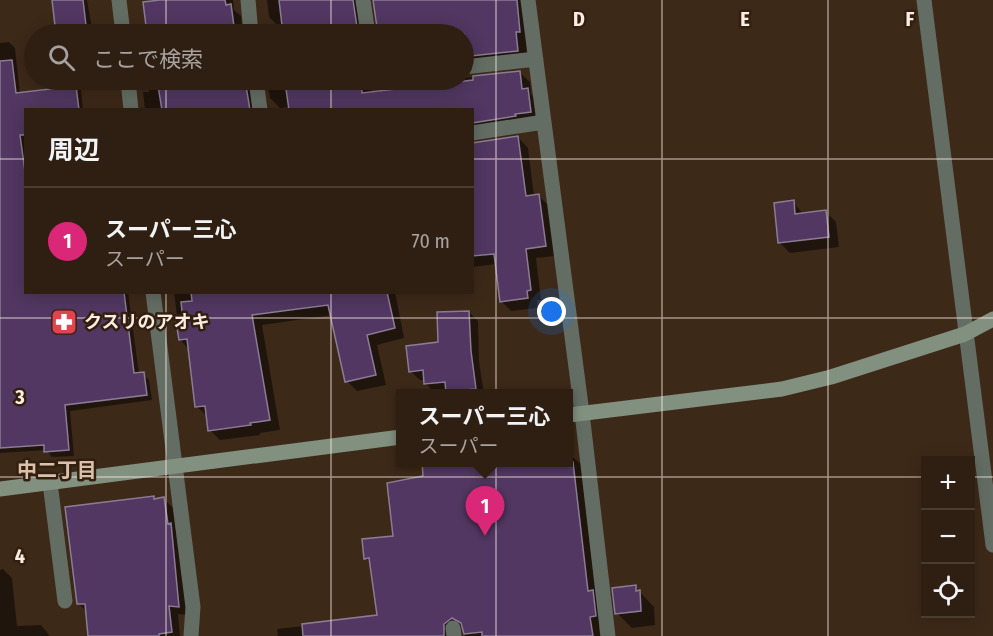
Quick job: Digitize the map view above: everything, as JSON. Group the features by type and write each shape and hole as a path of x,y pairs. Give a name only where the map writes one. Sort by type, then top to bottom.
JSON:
{"street":[{"path":"119,0 122,24"},
{"path":"248,0 250,24"},
{"path":"363,0 367,24"},
{"path":"528,0 544,122 572,389"},
{"path":"924,0 993,545"},
{"path":"474,66 536,59"},
{"path":"129,90 131,108"},
{"path":"257,90 260,108"},
{"path":"474,133 544,122"},
{"path":"153,294 193,607 191,636"},
{"path":"575,414 782,389 831,377 965,334 993,319"},
{"path":"573,395 608,636"},
{"path":"0,489 396,438"},
{"path":"50,483 65,600"}],"building":[{"path":"52,0 83,0 86,24 55,24"},
{"path":"225,0 226,5 231,4 234,24 146,24 143,2"},
{"path":"279,0 353,0 357,24 282,24"},
{"path":"373,0 517,0 520,32 516,32 518,51 474,56 474,24 377,24"},
{"path":"12,60 16,93 76,90 79,108 24,108 24,135 20,135 24,164 24,294 124,294 134,373 144,372 147,395 65,405 69,450 44,452 44,445 0,448 0,61"},
{"path":"520,71 522,89 528,88 531,112 474,123 474,108 289,108 286,90 362,90 362,93 388,90 474,90 474,76"},
{"path":"159,90 247,90 250,108 162,108"},
{"path":"518,136 526,196 539,194 546,246 526,249 531,290 527,291 528,298 500,302 494,254 474,256 474,143"},
{"path":"794,200 795,214 826,210 829,237 778,243 774,203"},
{"path":"191,294 387,294 395,328 367,335 376,375 345,382 328,305 252,315 270,420 208,431 205,406 195,407 187,339 179,340 176,322 183,320 181,302 192,301"},
{"path":"469,311 476,389 446,389 445,382 424,384 423,370 409,372 406,346 438,342 437,312"},
{"path":"573,462 588,591 593,590 596,616 590,617 593,636 482,636 482,632 464,634 461,623 452,618 444,624 444,636 303,636 302,624 377,615 369,558 364,559 362,539 393,536 387,483 423,476 422,467 573,467"},
{"path":"154,496 154,499 164,497 168,524 171,523 179,607 169,606 172,632 159,634 159,636 88,636 85,604 77,604 65,507"},
{"path":"636,585 636,591 640,590 641,611 615,614 612,588"}],"place":[{"name":"クスリのアオキ","path":"64,322"},
{"name":"スーパー三心","path":"485,536"}],"district":[{"name":"中二丁目","path":"57,470"}]}
